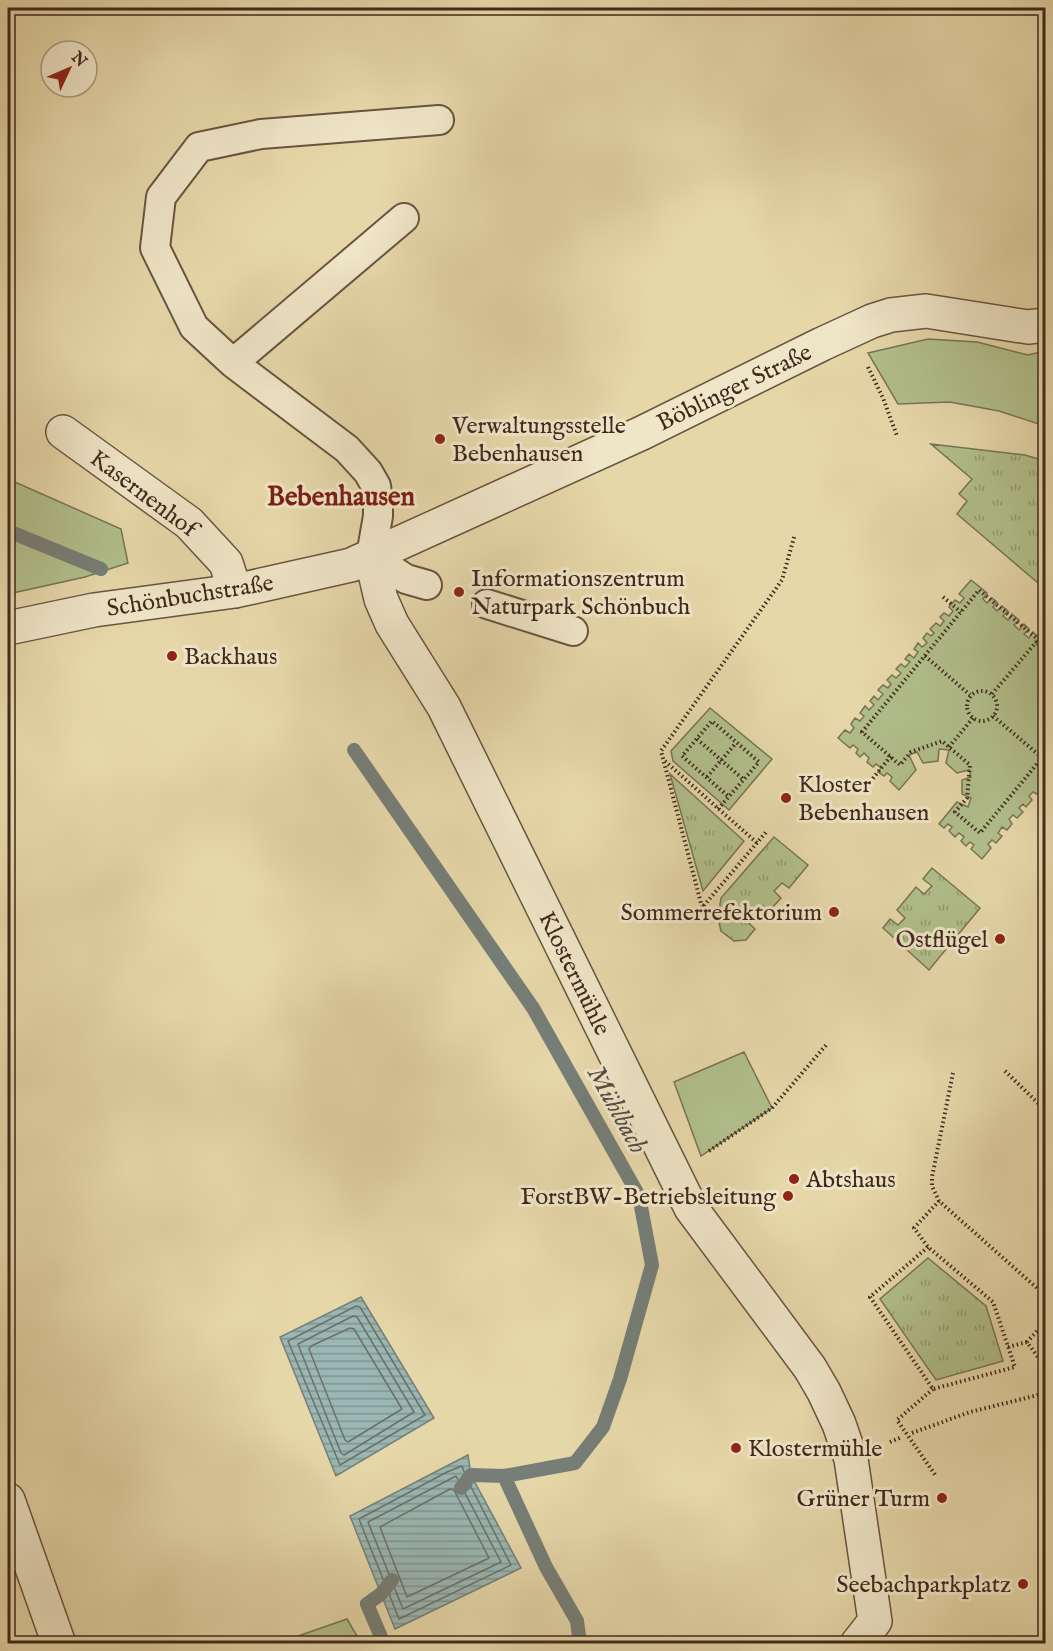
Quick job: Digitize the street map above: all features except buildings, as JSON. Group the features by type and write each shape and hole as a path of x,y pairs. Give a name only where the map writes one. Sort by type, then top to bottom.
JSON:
{"street":[{"name":"Böblinger Straße","path":"371,556 642,433 872,321 891,315 926,311 1028,327 1046,325"},
{"name":"Kasernenhof","path":"63,432 189,523 226,563 235,591"},
{"name":"Schönbuchstraße","path":"8,628 94,610 235,591 336,569 371,556"},
{"name":"Klostermühle","path":"371,556 381,599 392,624 444,707 691,1208 810,1368 839,1424 850,1459 874,1621 857,1644"},
{"path":"8,1500 59,1644"}],"lane":[{"path":"427,585 406,579 371,556 378,516 378,500 376,486 368,472 347,449 233,363 194,327 155,248 161,197 199,147 261,134 439,120"},
{"path":"233,363 404,218"},
{"path":"487,604 573,631"}],"path":[{"path":"868,367 883,398 897,436"},
{"path":"702,907 661,751 782,580 795,534"},
{"path":"1046,646 979,590 862,732 900,765 911,752 942,741 970,765 967,798 955,812 980,833 1044,759 1046,753"},
{"path":"943,597 961,612"},
{"path":"992,694 1038,640"},
{"path":"925,656 970,695"},
{"path":"983,690 992,694 998,705 993,716 985,721 973,718 967,707 970,695 983,690"},
{"path":"993,716 1044,759"},
{"path":"949,747 973,718"},
{"path":"718,809 729,797 744,780 759,762 712,721 682,756 729,797"},
{"path":"697,739 744,780"},
{"path":"707,777 736,743"},
{"path":"870,782 891,756"},
{"path":"664,760 757,843"},
{"path":"695,916 767,831"},
{"path":"701,1156 772,1108 827,1044"},
{"path":"1005,1071 1041,1106"},
{"path":"954,1072 932,1186 939,1201 1046,1296"},
{"path":"936,1476 897,1420 933,1389 1015,1367 993,1302 928,1247 914,1228 939,1201"},
{"path":"928,1247 870,1297 933,1389"},
{"path":"1039,1290 1046,1283"},
{"path":"1008,1347 1027,1342 1046,1321"},
{"path":"1027,1342 1040,1360 1046,1359"},
{"path":"912,1433 970,1412 1046,1393"}],"green space":[{"path":"928,339 977,342 1028,355 1045,351 1045,426 999,411 950,402 898,404 868,353"},
{"path":"931,444 1025,455 1045,461 1045,589 957,514 967,501 959,494 972,479"},
{"path":"8,479 121,529 128,563 85,577 8,594"},
{"path":"971,580 987,593 983,599 987,603 992,598 997,602 993,607 997,611 1002,606 1008,611 1003,616 1008,620 1012,614 1019,620 1014,625 1019,630 1024,624 1029,629 1024,634 1029,638 1033,632 1039,638 1035,643 1039,647 1046,643 1046,778 1040,783 1044,786 1037,794 1033,792 1029,796 1032,800 1026,807 1023,804 1019,808 1023,812 1017,818 1013,815 1009,819 1012,824 1007,830 1002,827 998,833 1002,836 996,843 992,840 988,844 991,848 982,859 971,849 974,845 970,842 966,846 961,841 964,837 959,833 955,837 949,831 952,827 948,824 944,828 939,824 957,802 968,807 971,798 962,794 962,780 971,777 969,770 957,773 946,763 949,750 939,749 938,761 923,763 917,752 909,755 916,770 899,790 890,781 892,777 887,773 884,776 878,772 881,768 876,764 873,767 867,762 869,758 864,753 860,757 856,753 858,749 853,745 850,748 838,738 845,730 850,733 854,728 851,724 855,718 860,721 864,716 860,713 865,706 869,710 874,705 870,701 874,696 878,700 883,694 878,690 883,685 888,688 891,684 887,680 892,675 896,678 901,673 896,669 901,664 905,667 910,662 905,659 909,654 914,658 918,652 914,649 918,643 922,647 927,643 923,638 927,633 931,636 934,633 930,629 936,623 940,626 944,621 940,617 944,613 949,616 953,611 949,607 955,600 960,603 964,598 959,594"},
{"path":"710,708 772,759 729,810 673,761 671,751"},
{"path":"670,774 744,841 703,891"},
{"path":"774,837 808,865 789,888 782,883 774,891 781,898 761,920 755,914 748,922 755,929 746,940 734,941 721,931 718,918 721,898"},
{"path":"932,868 980,908 929,970 883,928 890,919 898,925 905,918 897,910 916,887 924,894 932,886 923,879"},
{"path":"744,1052 772,1108 701,1156 674,1082"},
{"path":"928,1258 986,1306 1003,1361 936,1380 880,1299"},
{"path":"347,1619 361,1643 278,1643"}],"water":[{"path":"361,1297 434,1418 336,1476 280,1337"},
{"path":"468,1455 471,1475 521,1568 395,1629 350,1516"}],"waterway":[{"name":"Mühlbach","path":"8,531 101,569"},
{"name":"Mühlbach","path":"354,750 533,1008 639,1196 652,1265 620,1379 603,1427 575,1463 504,1476 471,1475 461,1488"},
{"name":"Mühlbach","path":"504,1476 546,1567 577,1621 580,1644"},
{"name":"Mühlbach","path":"384,1644 367,1604 381,1594 392,1580"}],"place":[{"name":"Verwaltungsstelle Bebenhausen","path":"440,439"},
{"name":"Informationszentrum Naturpark Schönbuch","path":"459,592"},
{"name":"Backhaus","path":"172,656"},
{"name":"Kloster Bebenhausen","path":"786,798"},
{"name":"Sommerrefektorium","path":"834,912"},
{"name":"Ostflügel","path":"1000,939"},
{"name":"Abtshaus","path":"794,1179"},
{"name":"ForstBW-Betriebsleitung","path":"788,1196"},
{"name":"Klostermühle","path":"736,1448"},
{"name":"Grüner Turm","path":"942,1498"},
{"name":"Seebachparkplatz","path":"1023,1584"}],"district":[{"name":"Bebenhausen","path":"341,496"}]}
